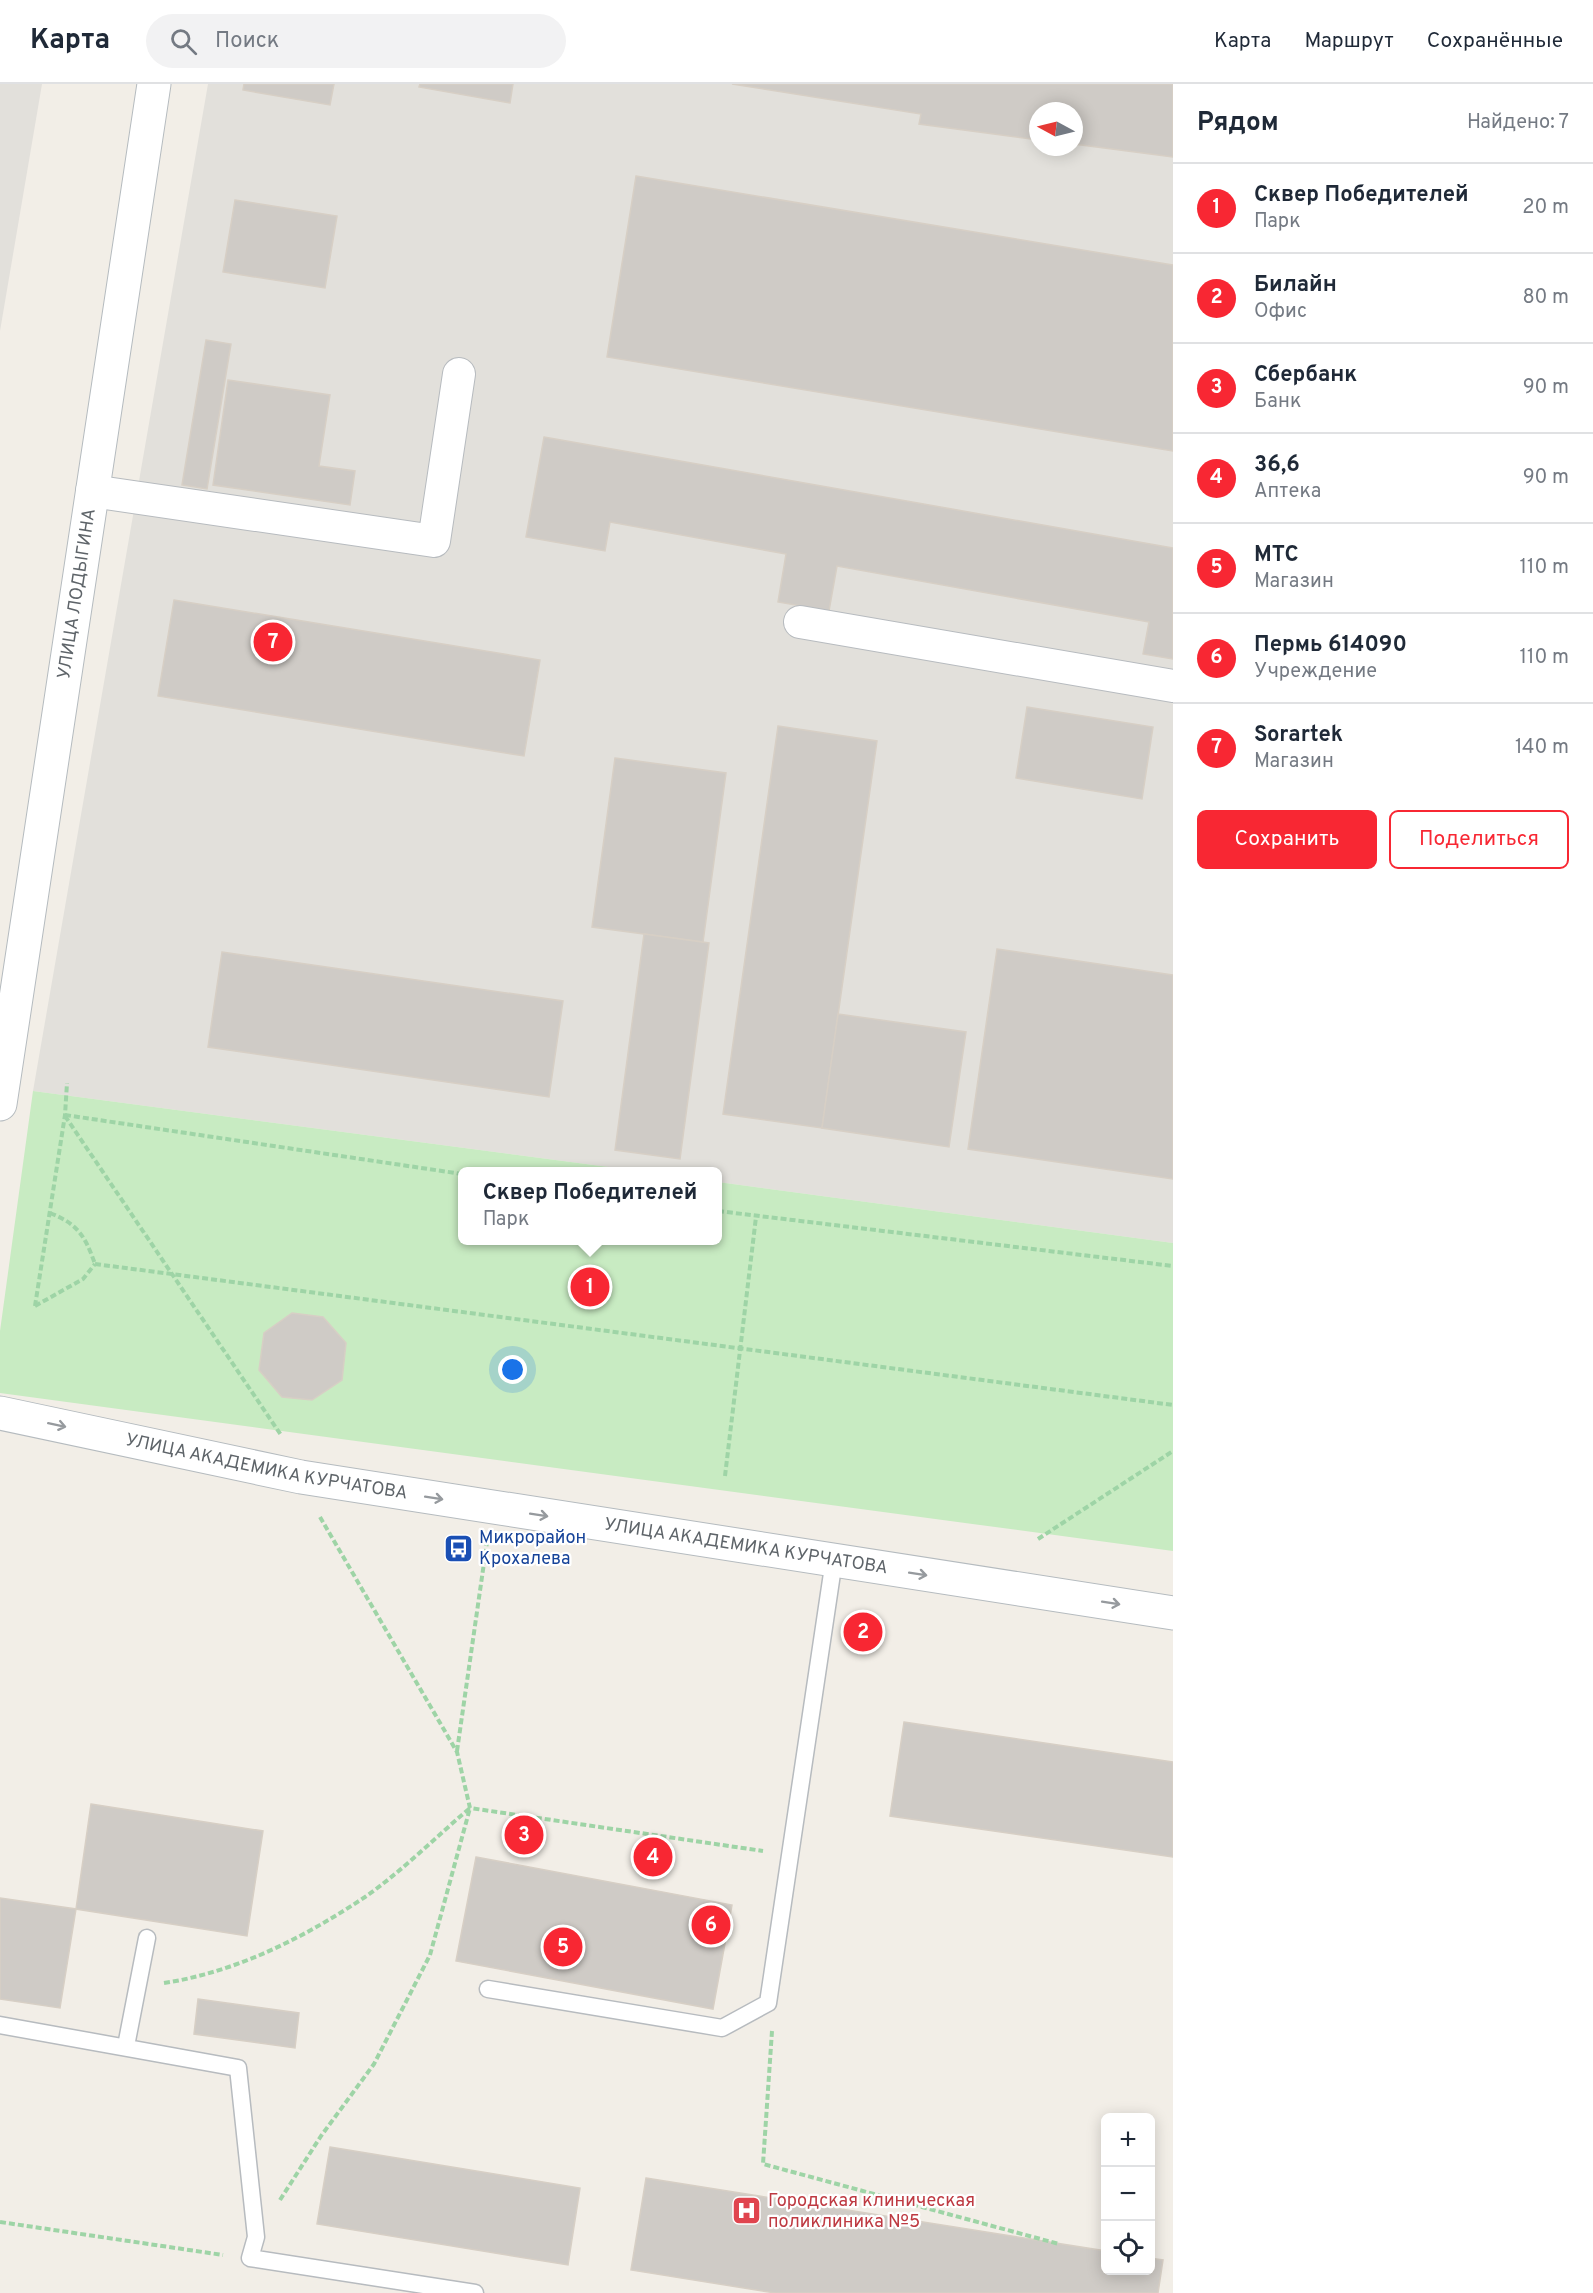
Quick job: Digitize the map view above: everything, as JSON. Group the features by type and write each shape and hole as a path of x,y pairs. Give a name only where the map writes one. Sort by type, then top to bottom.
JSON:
{"street":[{"name":"УЛИЦА ЛОДЫГИНА","path":"0,1104 154,84"},
{"path":"93,490 434,541 459,374"},
{"path":"800,622 1173,686"},
{"name":"УЛИЦА АКАДЕМИКА КУРЧАТОВА","path":"0,1413 301,1477 1173,1612"}],"lane":[{"path":"488,1989 722,2028 768,2003 834,1560"},
{"path":"126,2046 147,1938"},
{"path":"0,2025 238,2068 256,2237 250,2258 475,2293"}],"path":[{"path":"68,1083 65,1115 34,1306 82,1279 95,1264"},
{"path":"65,1115 458,1173"},
{"path":"65,1115 283,1439"},
{"path":"722,1212 1173,1266"},
{"path":"50,1213 71,1221 87,1242 95,1264"},
{"path":"725,1476 756,1217"},
{"path":"95,1264 1173,1405"},
{"path":"1038,1539 1173,1451"},
{"path":"256,2237 321,2136 374,2064 430,1956 470,1808 457,1752 316,1511"},
{"path":"457,1752 487,1544"},
{"path":"137,1987 193,1978 261,1956 366,1896 470,1808 790,1855"},
{"path":"772,2027 763,2164 1059,2244"},
{"path":"0,2222 250,2258"}],"shaded area":[{"path":"0,84 42,84 0,331"},
{"path":"208,84 1173,84 1173,1243 722,1183 722,1167 609,1167 33,1091"}],"green space":[{"path":"33,1091 609,1167 458,1167 458,1245 722,1245 722,1183 1173,1243 1173,1551 0,1393 0,1331"}],"building":[{"path":"244,84 334,84 330,105 243,90"},
{"path":"420,84 513,84 510,103 419,87"},
{"path":"732,84 1173,84 1173,157 1083,145 1083,102 1029,102 1029,139 919,124 921,114"},
{"path":"636,176 1173,265 1173,451 607,357"},
{"path":"235,200 337,216 325,288 223,272"},
{"path":"206,340 231,344 207,489 182,485"},
{"path":"228,380 330,395 319,466 355,471 350,505 213,485"},
{"path":"544,437 1173,548 1173,659 1143,654 1149,622 837,566 829,611 778,602 786,554 610,522 605,551 526,537"},
{"path":"174,600 540,660 524,756 158,696"},
{"path":"1027,707 1153,727 1142,799 1016,778"},
{"path":"778,726 877,741 822,1128 723,1114"},
{"path":"615,758 726,773 703,942 592,927"},
{"path":"644,934 709,943 680,1159 615,1150"},
{"path":"997,949 1173,975 1173,1179 968,1149"},
{"path":"222,952 563,1001 549,1097 208,1047"},
{"path":"838,1014 966,1032 949,1147 822,1128"},
{"path":"292,1313 323,1317 346,1343 342,1380 312,1400 282,1397 259,1370 264,1333"},
{"path":"904,1722 1173,1762 1173,1857 890,1816"},
{"path":"91,1804 263,1831 247,1936 76,1909"},
{"path":"476,1857 732,1905 713,2009 456,1961"},
{"path":"0,1898 76,1909 60,2008 0,1999"},
{"path":"198,1999 299,2013 295,2048 194,2034"},
{"path":"330,2147 580,2188 568,2265 317,2224"},
{"name":"Городская клиническая поликлиника №5","path":"646,2178 1101,2250 1101,2275 1155,2275 1155,2259 1163,2260 1158,2293 775,2293 631,2270"}],"place":[{"name":"Sorartek","path":"273,642"},
{"name":"Сквер Победителей","path":"590,1287"},
{"name":"Микрорайон Крохалева","path":"458,1548"},
{"name":"Билайн","path":"863,1632"},
{"name":"Сбербанк","path":"524,1835"},
{"name":"36,6","path":"653,1857"},
{"name":"Пермь 614090","path":"711,1925"},
{"name":"МТС","path":"563,1947"},
{"name":"Городская клиническая поликлиника №5","path":"747,2211"}]}
